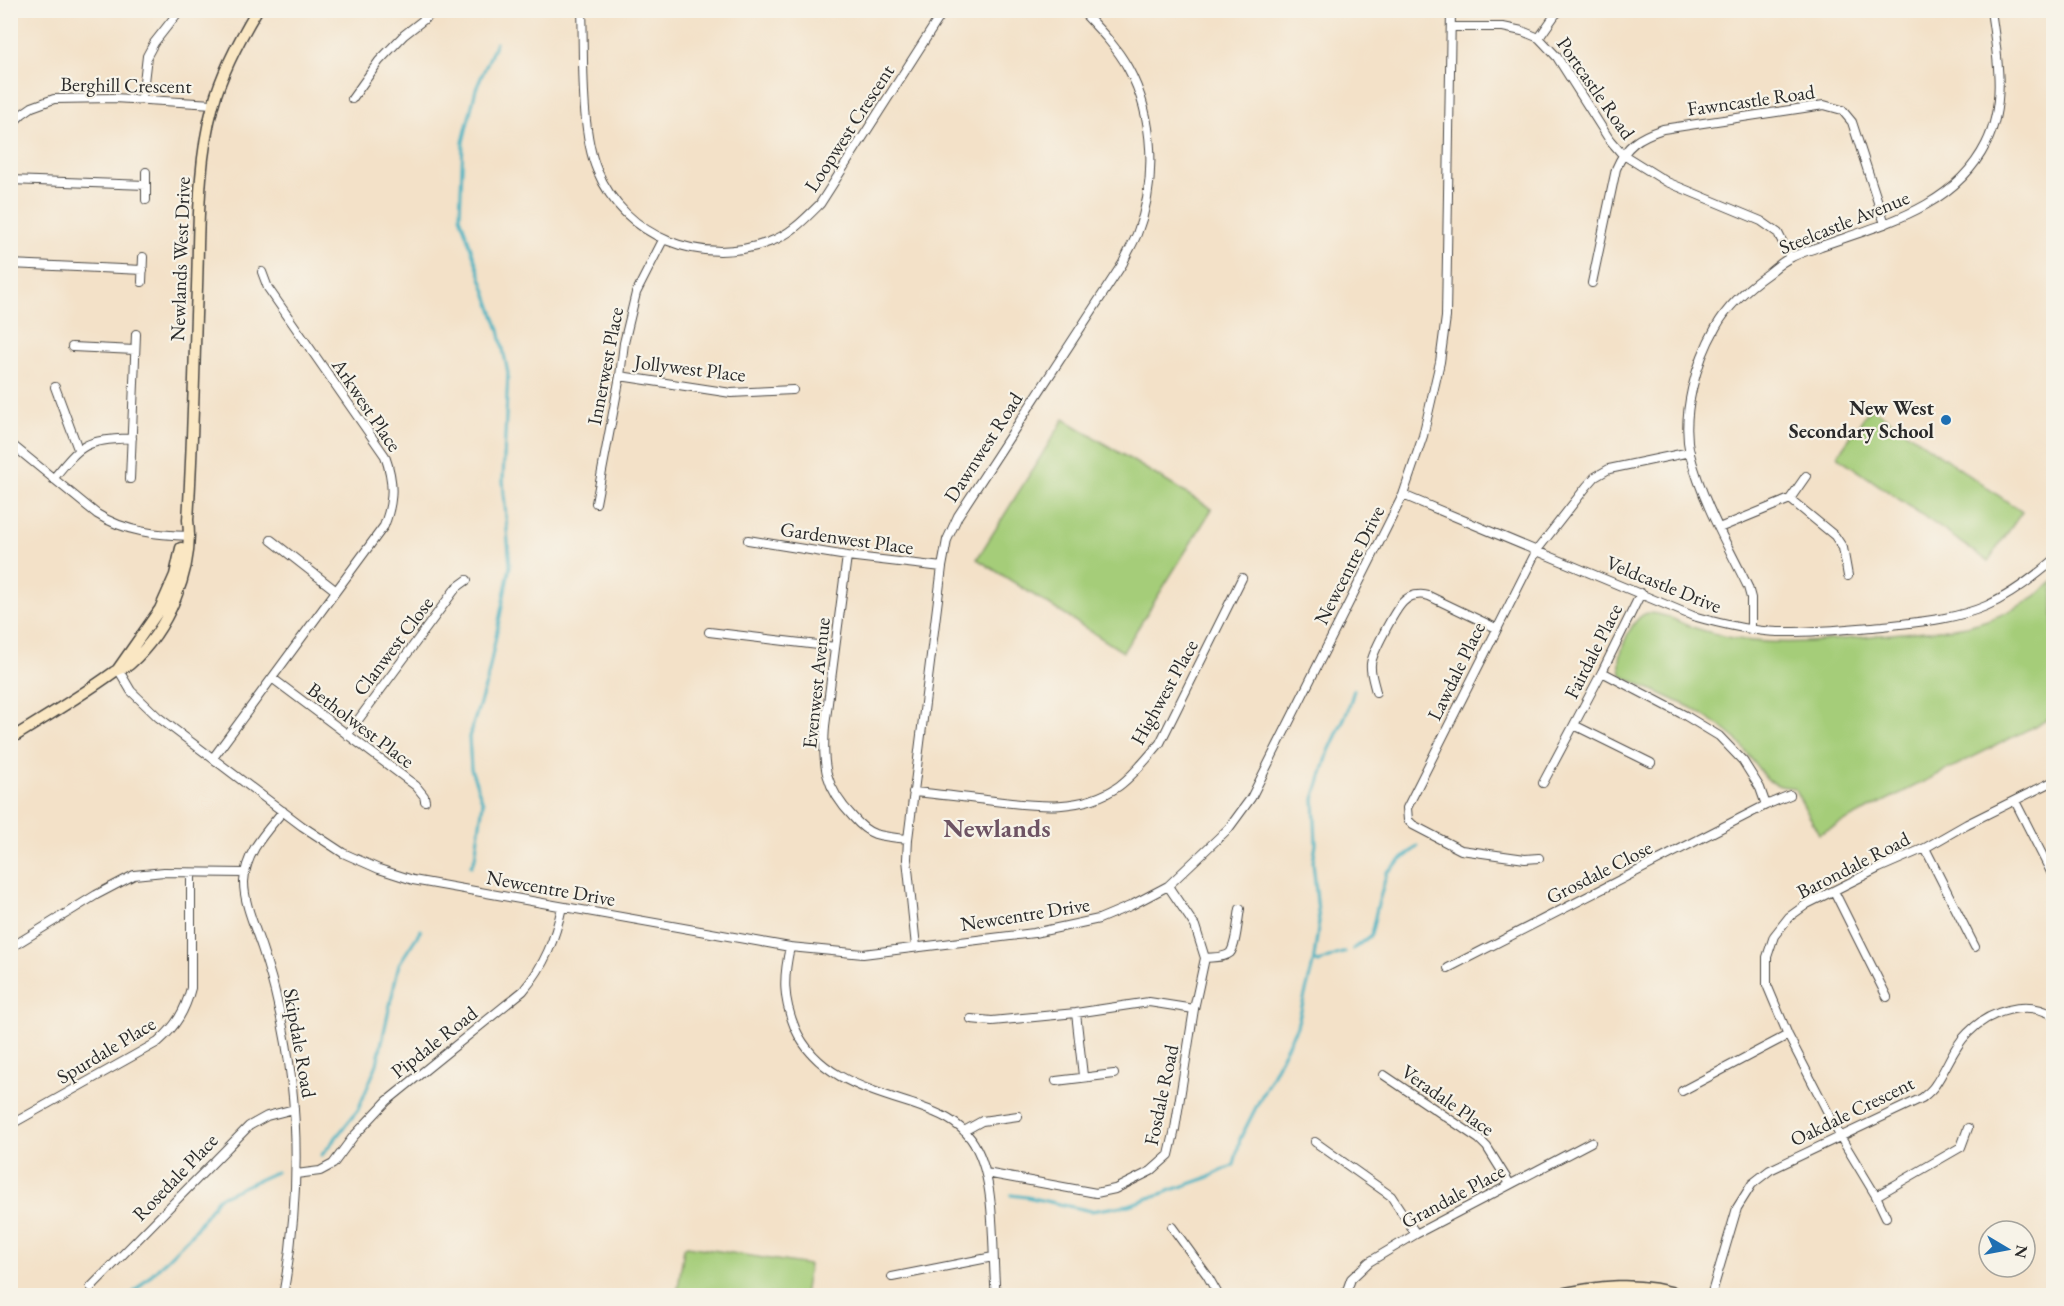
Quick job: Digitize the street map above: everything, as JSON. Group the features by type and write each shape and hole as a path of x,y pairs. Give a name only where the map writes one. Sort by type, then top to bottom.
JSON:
{"street":[{"name":"Newlands West Drive","path":"10,739 90,690 118,669 154,619 175,574 187,536 202,166 213,104 235,49 257,10"},
{"path":"352,99 379,61 404,35 436,10"},
{"name":"Loopwest Crescent","path":"582,10 588,134 596,169 604,184 622,209 642,227 663,240 695,249 723,251 771,242 795,228 820,204 944,10"},
{"name":"Dawnwest Road","path":"916,946 907,859 908,839 947,540 958,516 1122,263 1137,234 1143,211 1150,166 1149,134 1140,95 1128,67 1106,36 1081,10"},
{"name":"Newcentre Drive","path":"118,669 131,691 158,717 302,826 343,853 397,876 790,947 863,954 1034,933 1099,919 1130,906 1168,886 1228,828 1251,798 1403,495 1435,391 1445,324 1448,284 1451,10"},
{"path":"1539,38 1561,10"},
{"name":"Steelcastle Avenue","path":"1751,630 1751,598 1748,586 1704,496 1690,452 1690,403 1694,376 1716,326 1747,289 1790,257 1909,216 1947,193 1967,173 1986,144 1998,101 1999,79 1991,10"},
{"path":"142,99 147,56 177,13"},
{"name":"Portcastle Road","path":"1451,27 1503,27 1539,38 1557,57 1609,139 1622,154 1667,182 1761,221 1778,233 1790,257"},
{"name":"Berghill Crescent","path":"10,126 32,107 54,99 142,99 213,104"},
{"name":"Fawncastle Road","path":"1622,154 1642,136 1663,129 1824,105 1833,107 1842,110 1852,122 1885,224"},
{"path":"1592,284 1616,169 1622,154"},
{"path":"146,172 146,200"},
{"path":"10,180 146,185"},
{"name":"Innerwest Place","path":"596,503 624,343 636,293 663,240"},
{"path":"142,282 143,257"},
{"path":"10,264 142,270"},
{"name":"Arkwest Place","path":"213,758 384,526 392,499 393,486 385,456 268,288 262,272"},
{"path":"130,479 136,334"},
{"path":"72,347 135,350"},
{"name":"Jollywest Place","path":"620,376 731,393 793,390"},
{"path":"55,387 78,449"},
{"path":"53,479 78,449 92,442 132,438"},
{"path":"10,443 111,523 137,530 187,536"},
{"name":"Lawdale Place","path":"1539,858 1526,859 1455,848 1413,825 1408,820 1407,808 1537,550 1594,477 1610,469 1690,452"},
{"path":"1719,528 1790,499 1806,476"},
{"name":"Veldcastle Drive","path":"1403,495 1693,616 1751,630 1778,632 1839,630 1929,622 1956,616 1985,606 2014,591 2054,560"},
{"path":"1790,499 1834,536 1843,548 1848,576"},
{"path":"271,540 335,590"},
{"name":"Gardenwest Place","path":"748,540 847,556 942,567"},
{"name":"Evenwest Avenue","path":"847,556 834,647 823,752 828,780 838,800 862,827 874,834 908,839"},
{"name":"Highwest Place","path":"913,792 1038,807 1070,805 1118,787 1141,766 1160,743 1242,578"},
{"name":"Clanwest Close","path":"347,735 456,588 468,580"},
{"name":"Fairdale Place","path":"1543,783 1575,725 1641,593"},
{"path":"1376,692 1371,664 1375,649 1403,602 1411,597 1429,596 1496,628"},
{"path":"709,632 834,647"},
{"path":"1602,672 1719,736 1743,761 1760,788 1766,806"},
{"name":"Betholwest Place","path":"272,678 416,786 425,801"},
{"name":"Fairdale Place","path":"1575,725 1651,763"},
{"name":"Barondale Road","path":"1886,1217 1841,1138 1788,1035 1767,985 1766,966 1774,936 1789,917 1807,904 1925,848 1967,824 2054,781"},
{"name":"Grosdale Close","path":"1448,968 1790,795"},
{"path":"2015,801 2054,878"},
{"name":"Skipdale Road","path":"283,811 253,851 245,873 246,897 279,1006 291,1073 296,1174 293,1227 283,1296"},
{"path":"1925,848 1975,947"},
{"path":"10,948 124,879 148,873 245,873"},
{"name":"Spurdale Place","path":"10,1125 158,1042 171,1031 187,1005 191,988 191,873"},
{"path":"1168,886 1194,926 1205,958 1223,956 1230,952 1240,909"},
{"path":"1834,891 1887,997"},
{"name":"Pipdale Road","path":"296,1174 320,1171 333,1164 353,1137 387,1101 523,991 539,970 551,947 561,906"},
{"path":"790,947 784,989 788,1010 800,1038 819,1063 838,1077 858,1086 940,1113 964,1131 980,1155 986,1173 996,1296"},
{"name":"Fosdale Road","path":"986,1173 1096,1193 1115,1189 1151,1171 1169,1155 1205,958"},
{"path":"971,1019 992,1021 1076,1013 1149,1002 1194,1009"},
{"name":"Oakdale Crescent","path":"1711,1296 1737,1208 1752,1184 1770,1170 1922,1098 1935,1085 1968,1032 1991,1016 2013,1008 2031,1009 2054,1016"},
{"path":"1076,1013 1083,1076"},
{"path":"1683,1090 1788,1035"},
{"path":"1056,1081 1114,1074"},
{"name":"Veradale Place","path":"1384,1076 1479,1139 1487,1147 1510,1184"},
{"name":"Rosedale Place","path":"91,1287 249,1126 267,1116 294,1109"},
{"path":"964,1131 982,1121 1018,1116"},
{"path":"1876,1196 1961,1147 1968,1128"},
{"path":"1315,1142 1391,1196 1416,1234"},
{"name":"Grandale Place","path":"1345,1296 1351,1279 1369,1262 1416,1234 1591,1142"},
{"path":"1172,1227 1207,1275 1219,1296"},
{"path":"892,1277 993,1257"},
{"path":"1552,1296 1587,1288 1620,1285 1653,1288 1683,1296"}],"green space":[{"path":"1871,407 2022,512 1988,561 1837,456"},
{"path":"1064,419 1212,509 1123,652 977,559"},
{"path":"2053,582 2053,717 1819,834 1794,788 1780,786 1767,780 1737,740 1719,725 1694,709 1624,677 1621,671 1621,652 1630,630 1642,615 1649,613 1666,616 1692,627 1732,638 1752,641 1832,640 1967,626 2018,607"},
{"path":"687,1246 809,1265 804,1295 677,1295 684,1248"}],"waterway":[{"path":"471,866 475,858 483,803 471,769 469,737 487,681 510,566 503,480 508,373 499,330 460,216 463,142 476,89 496,43"},
{"path":"1011,1195 1091,1211 1129,1205 1209,1177 1234,1165 1240,1139 1297,1026 1313,964 1319,922 1313,862 1316,844 1314,799 1329,751 1348,710 1354,690"},
{"path":"1353,949 1371,935 1387,872 1418,846"},
{"path":"321,1156 358,1110 377,1064 399,964 421,930"},
{"path":"1314,961 1319,963 1345,952"},
{"path":"130,1296 192,1234 218,1198 276,1172"}],"place":[{"name":"New West Secondary School","path":"1946,420"}],"district":[{"name":"Newlands","path":"997,828"}]}
